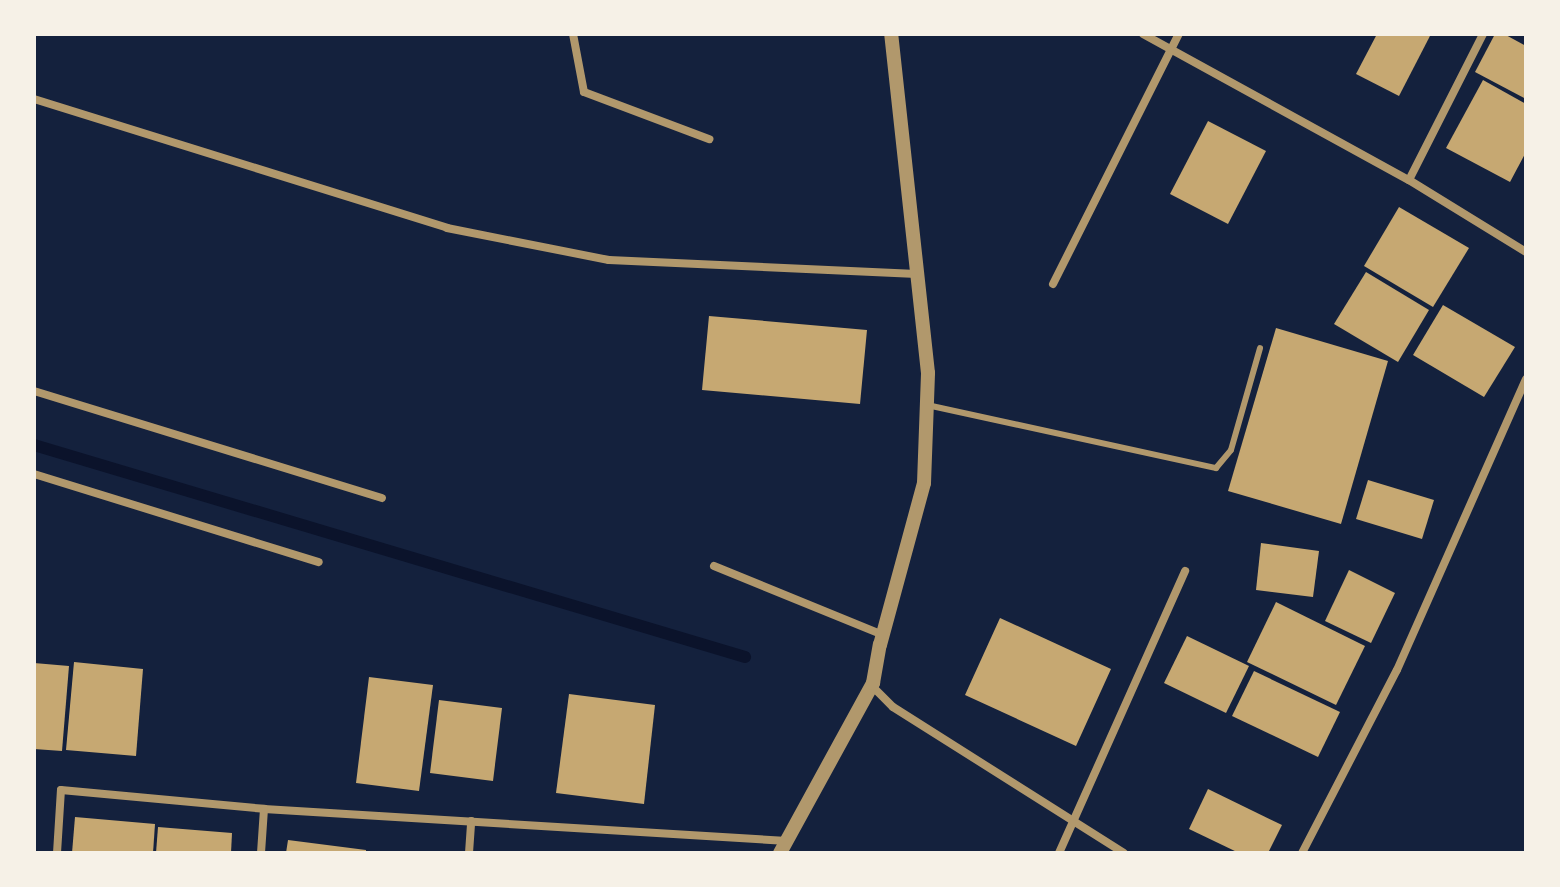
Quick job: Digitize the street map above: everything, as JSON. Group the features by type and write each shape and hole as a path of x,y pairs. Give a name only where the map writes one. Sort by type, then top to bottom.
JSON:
{"street":[{"path":"573,34 584,92 709,139"},
{"path":"891,34 928,373 924,483 883,635 872,690 893,707 1124,853"},
{"path":"1143,34 1409,180 1526,252"},
{"path":"1053,284 1179,34"},
{"path":"1409,180 1483,34"},
{"path":"34,99 447,228 609,260 917,274"},
{"path":"1302,853 1397,670 1526,379"},
{"path":"34,391 382,498"},
{"path":"34,474 319,562"},
{"path":"714,566 883,635"},
{"path":"1059,853 1185,571"},
{"path":"57,853 61,790 264,809 471,821 783,847 873,683"},
{"path":"261,853 264,809"},
{"path":"469,853 471,821"}],"lane":[{"path":"927,405 1216,468 1231,450 1260,348"}],"building":[{"path":"1377,34 1431,34 1399,96 1356,74"},
{"path":"1495,34 1504,34 1526,46 1526,99 1475,72"},
{"path":"1483,80 1526,104 1526,152 1510,182 1446,148"},
{"path":"1208,121 1266,151 1228,224 1170,194"},
{"path":"1399,207 1469,248 1433,307 1364,266"},
{"path":"1366,272 1429,310 1398,362 1334,324"},
{"path":"1443,305 1515,347 1484,397 1413,355"},
{"path":"709,316 867,330 860,404 702,390"},
{"path":"1276,328 1388,361 1341,524 1228,491"},
{"path":"1368,480 1434,500 1422,539 1356,519"},
{"path":"1261,543 1319,551 1313,597 1256,590"},
{"path":"1349,570 1395,593 1371,643 1325,621"},
{"path":"1276,602 1365,646 1336,705 1247,662"},
{"path":"1000,618 1111,669 1076,746 965,695"},
{"path":"1187,636 1249,666 1226,713 1164,683"},
{"path":"74,662 143,669 136,756 66,750"},
{"path":"34,663 69,666 62,751 34,749"},
{"path":"1254,671 1340,712 1318,757 1232,716"},
{"path":"369,677 433,685 419,791 356,783"},
{"path":"569,694 655,705 644,804 556,793"},
{"path":"439,700 502,708 493,781 430,773"},
{"path":"1208,789 1282,825 1268,853 1239,853 1189,829"},
{"path":"75,817 155,824 153,853 72,853"},
{"path":"158,827 232,833 231,853 156,853"},
{"path":"288,840 366,850 366,853 286,853"}],"waterway":[{"path":"34,445 745,657"}]}
